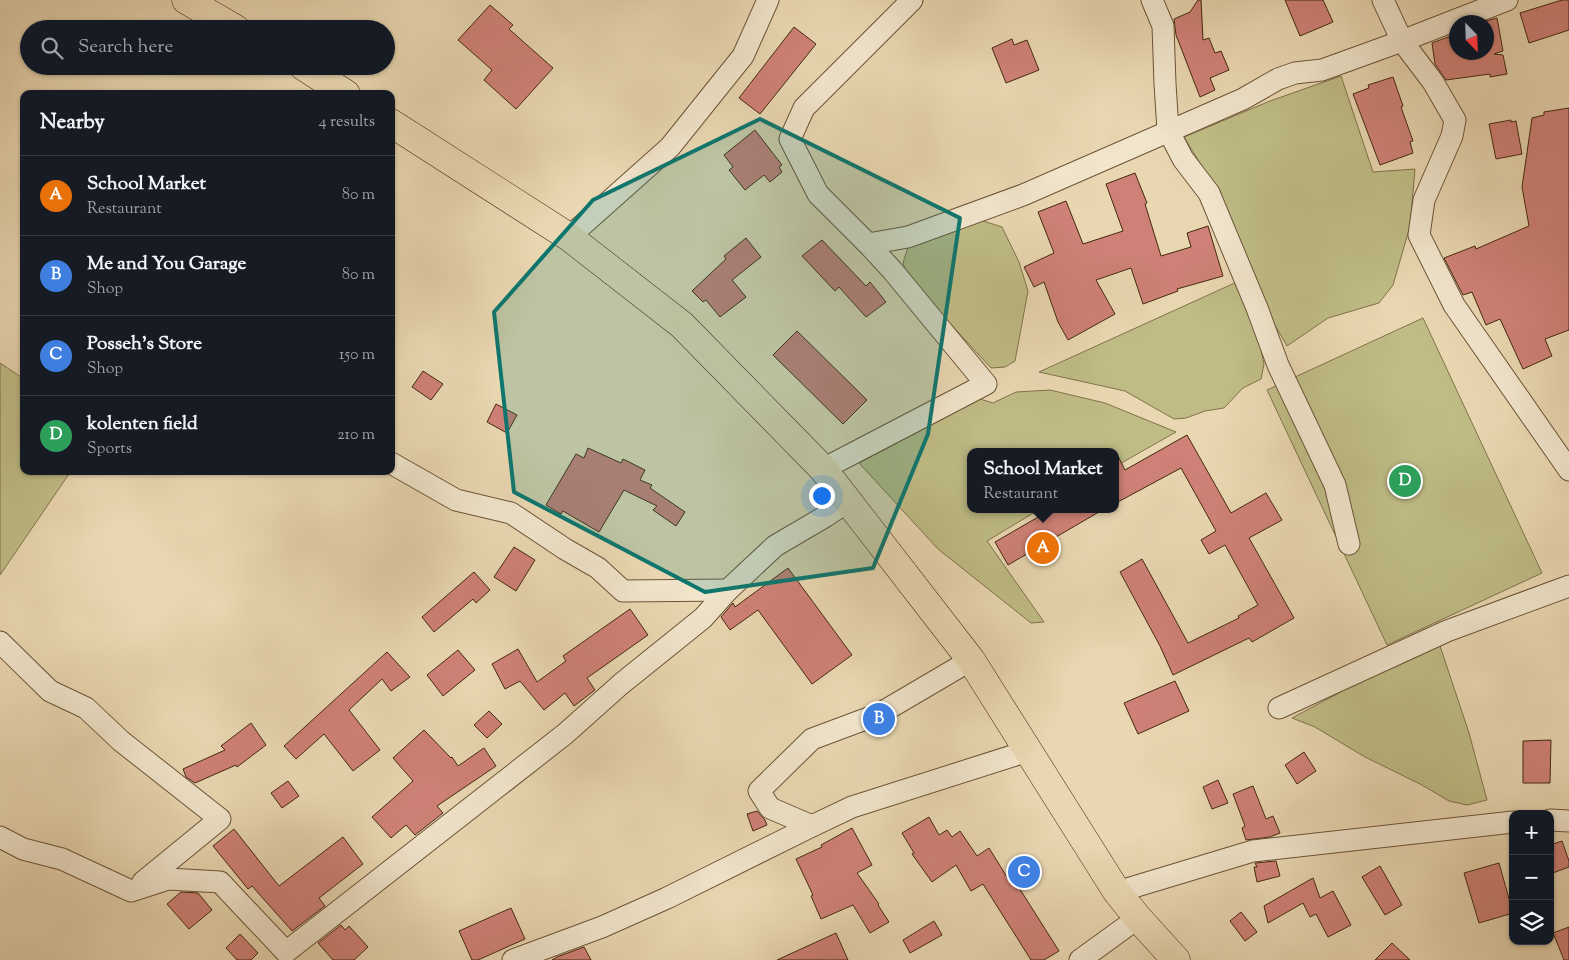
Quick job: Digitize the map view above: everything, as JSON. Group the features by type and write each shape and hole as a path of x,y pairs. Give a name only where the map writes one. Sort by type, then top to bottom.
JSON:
{"highway":[{"path":"186,0 220,20"},
{"path":"317,75 340,90"},
{"path":"395,126 569,237 682,325 823,469 971,660 1117,892 1176,960"}],"street":[{"path":"569,237 670,147 743,56 768,0"},
{"path":"823,469 986,384 892,270 818,194 790,139 804,108 912,0"},
{"path":"1152,0 1163,26 1168,130 1183,159 1209,193 1257,308 1278,365 1335,485 1349,544"},
{"path":"1382,0 1402,41 1433,82 1455,120 1452,136 1424,200 1419,235 1454,305 1569,470"},
{"path":"868,244 908,237 1023,194 1243,99 1278,79 1296,73 1322,70 1507,0"},
{"path":"395,465 456,500 511,513 565,549 598,568 623,591 728,590"},
{"path":"0,837 23,849 62,858 131,891 168,879 220,882 289,956 565,734 621,684 703,618 728,590 776,546 847,502"},
{"path":"1279,708 1447,631 1569,586"},
{"path":"0,642 50,691 86,708 121,741 220,819 131,891"},
{"path":"812,826 770,808 759,791 812,739 879,714 971,660"},
{"path":"513,960 602,927 667,898 852,807 1028,750"},
{"path":"1554,820 1569,821"},
{"path":"1117,892 1253,850 1509,822"},
{"path":"1080,960 1138,918"}],"highlighted area":[{"path":"760,119 960,218 928,434 873,568 705,592 514,492 494,312 593,200"}],"shaded area":[{"path":"1341,76 1373,172 1415,169 1410,226 1393,285 1379,303 1328,318 1287,346 1273,322 1216,189 1184,137 1270,101"},
{"path":"980,220 1002,227 1019,262 1028,291 1015,361 1005,367 991,368 908,278 903,263 908,247"},
{"path":"1239,281 1255,322 1264,364 1261,379 1243,388 1224,408 1205,411 1186,418 1174,419 1125,391 1039,372"},
{"path":"1423,318 1542,573 1387,645 1267,390"},
{"path":"0,363 20,376 20,475 68,475 0,575"},
{"path":"1050,390 1105,403 1176,432 1119,464 1119,448 967,448 967,513 1033,513 987,541 1044,622 1031,623 938,549 859,463 980,399 993,403 1016,392"},
{"path":"1440,646 1469,733 1487,800 1467,805 1449,801 1422,785 1365,757 1315,727 1292,718 1350,687"}],"building":[{"path":"1198,0 1201,0 1203,40 1209,38 1215,53 1221,51 1229,70 1210,78 1215,90 1200,97 1176,35 1174,19 1190,12"},
{"path":"1285,0 1323,0 1333,22 1300,36"},
{"path":"1562,0 1569,0 1569,30 1529,43 1520,13"},
{"path":"490,5 513,25 509,29 553,68 516,109 484,80 492,70 458,40"},
{"path":"1497,18 1503,51 1494,54 1494,19"},
{"path":"794,27 816,44 760,114 739,98"},
{"path":"1449,37 1449,60 1494,60 1494,54 1503,55 1507,74 1490,77 1490,74 1446,80 1435,64 1432,43"},
{"path":"1012,39 1014,45 1027,40 1039,70 1006,83 992,48"},
{"path":"1393,77 1413,141 1410,142 1413,153 1380,165 1353,94 1369,88 1368,85"},
{"path":"1569,108 1569,330 1545,339 1552,356 1523,369 1500,319 1486,325 1472,292 1463,295 1444,258 1475,246 1476,249 1529,226 1522,187 1532,118 1544,115 1544,112"},
{"path":"1511,120 1511,122 1516,121 1522,154 1496,159 1489,124"},
{"path":"755,130 782,165 779,167 782,172 770,182 764,175 745,190 729,170 733,167 724,155"},
{"path":"1135,173 1147,203 1145,204 1161,256 1191,247 1187,233 1208,226 1223,276 1177,289 1178,291 1143,304 1131,268 1096,280 1115,314 1068,340 1058,322 1044,282 1034,287 1024,267 1054,253 1038,212 1066,201 1083,244 1123,231 1106,184"},
{"path":"746,238 761,257 732,280 746,297 720,317 706,300 703,302 692,291 726,259 724,256"},
{"path":"822,240 866,286 870,282 886,302 866,317 839,287 835,291 802,256"},
{"path":"797,331 867,400 843,424 773,355"},
{"path":"423,371 443,384 431,400 412,387"},
{"path":"496,404 517,415 507,433 487,422"},
{"path":"1187,435 1231,513 1266,493 1282,520 1249,538 1294,618 1252,642 1249,638 1173,675 1160,646 1120,572 1142,559 1188,643 1239,618 1238,616 1258,605 1225,545 1209,554 1201,540 1216,531 1181,468 1119,501 1119,458 1125,470"},
{"path":"588,448 621,463 623,459 645,470 640,480 652,485 650,488 685,512 676,526 653,510 657,506 624,490 599,532 563,511 561,514 546,505 576,454 584,458"},
{"path":"1045,513 1097,513 1008,565 995,542"},
{"path":"514,547 535,560 516,591 494,577"},
{"path":"788,568 852,655 812,684 758,610 730,630 721,617 733,603 735,607"},
{"path":"474,572 490,590 476,603 473,599 434,632 422,617"},
{"path":"630,609 648,635 587,678 595,690 574,706 565,693 544,710 520,681 505,689 492,664 518,649 537,682 566,661 563,656"},
{"path":"458,650 475,670 443,696 427,675"},
{"path":"387,652 410,677 391,691 382,679 349,710 380,750 353,771 324,734 296,759 284,746"},
{"path":"1175,681 1189,711 1138,734 1124,703"},
{"path":"489,711 502,724 487,738 474,725"},
{"path":"251,723 266,745 237,767 236,765 195,783 186,777 183,769 225,750 221,746"},
{"path":"424,730 452,757 458,766 484,748 496,766 437,806 443,813 415,835 406,825 391,838 372,817 413,781 393,758"},
{"path":"1551,740 1550,783 1523,783 1523,741"},
{"path":"1304,752 1316,771 1297,784 1285,765"},
{"path":"1218,780 1228,803 1212,809 1203,787"},
{"path":"288,781 299,796 282,808 271,793"},
{"path":"1253,786 1266,819 1273,816 1280,833 1270,837 1246,840 1242,828 1245,826 1233,794"},
{"path":"757,811 767,825 753,831 747,814"},
{"path":"929,817 939,835 947,830 952,837 960,831 977,856 989,848 1007,877 1011,875 1059,951 1044,960 1031,960 983,884 971,891 956,865 932,882 912,854 914,853 902,833"},
{"path":"852,828 872,865 857,873 889,922 870,933 853,905 821,919 811,896 813,895 796,859 822,847 821,845"},
{"path":"234,829 279,886 343,837 363,864 319,898 325,906 292,931 252,886 248,889 213,846"},
{"path":"1562,841 1569,861 1569,867 1554,873 1554,855 1554,844"},
{"path":"1276,861 1280,876 1257,882 1254,867 1257,867 1255,863"},
{"path":"1499,863 1509,899 1509,914 1479,923 1464,873"},
{"path":"1380,866 1402,905 1385,915 1362,877"},
{"path":"1313,878 1320,898 1333,891 1351,925 1328,937 1316,914 1310,917 1303,903 1268,923 1264,906"},
{"path":"181,892 198,893 212,910 189,929 167,904"},
{"path":"511,908 525,939 478,960 472,960 459,931"},
{"path":"1241,912 1257,932 1245,941 1230,921"},
{"path":"934,921 942,935 910,953 903,940"},
{"path":"341,925 345,930 349,926 368,947 354,960 333,960 318,943"},
{"path":"1569,927 1569,960 1564,960 1554,933"},
{"path":"836,933 848,960 777,960"},
{"path":"240,934 258,953 251,960 237,960 226,948"},
{"path":"1392,943 1410,960 1375,960"},
{"path":"584,947 591,960 552,960 557,957"}],"place":[{"name":"kolenten field","path":"1405,481"},
{"name":"School Market","path":"1043,548"},
{"name":"Me and You Garage","path":"879,719"},
{"name":"Posseh's Store","path":"1024,872"}]}
